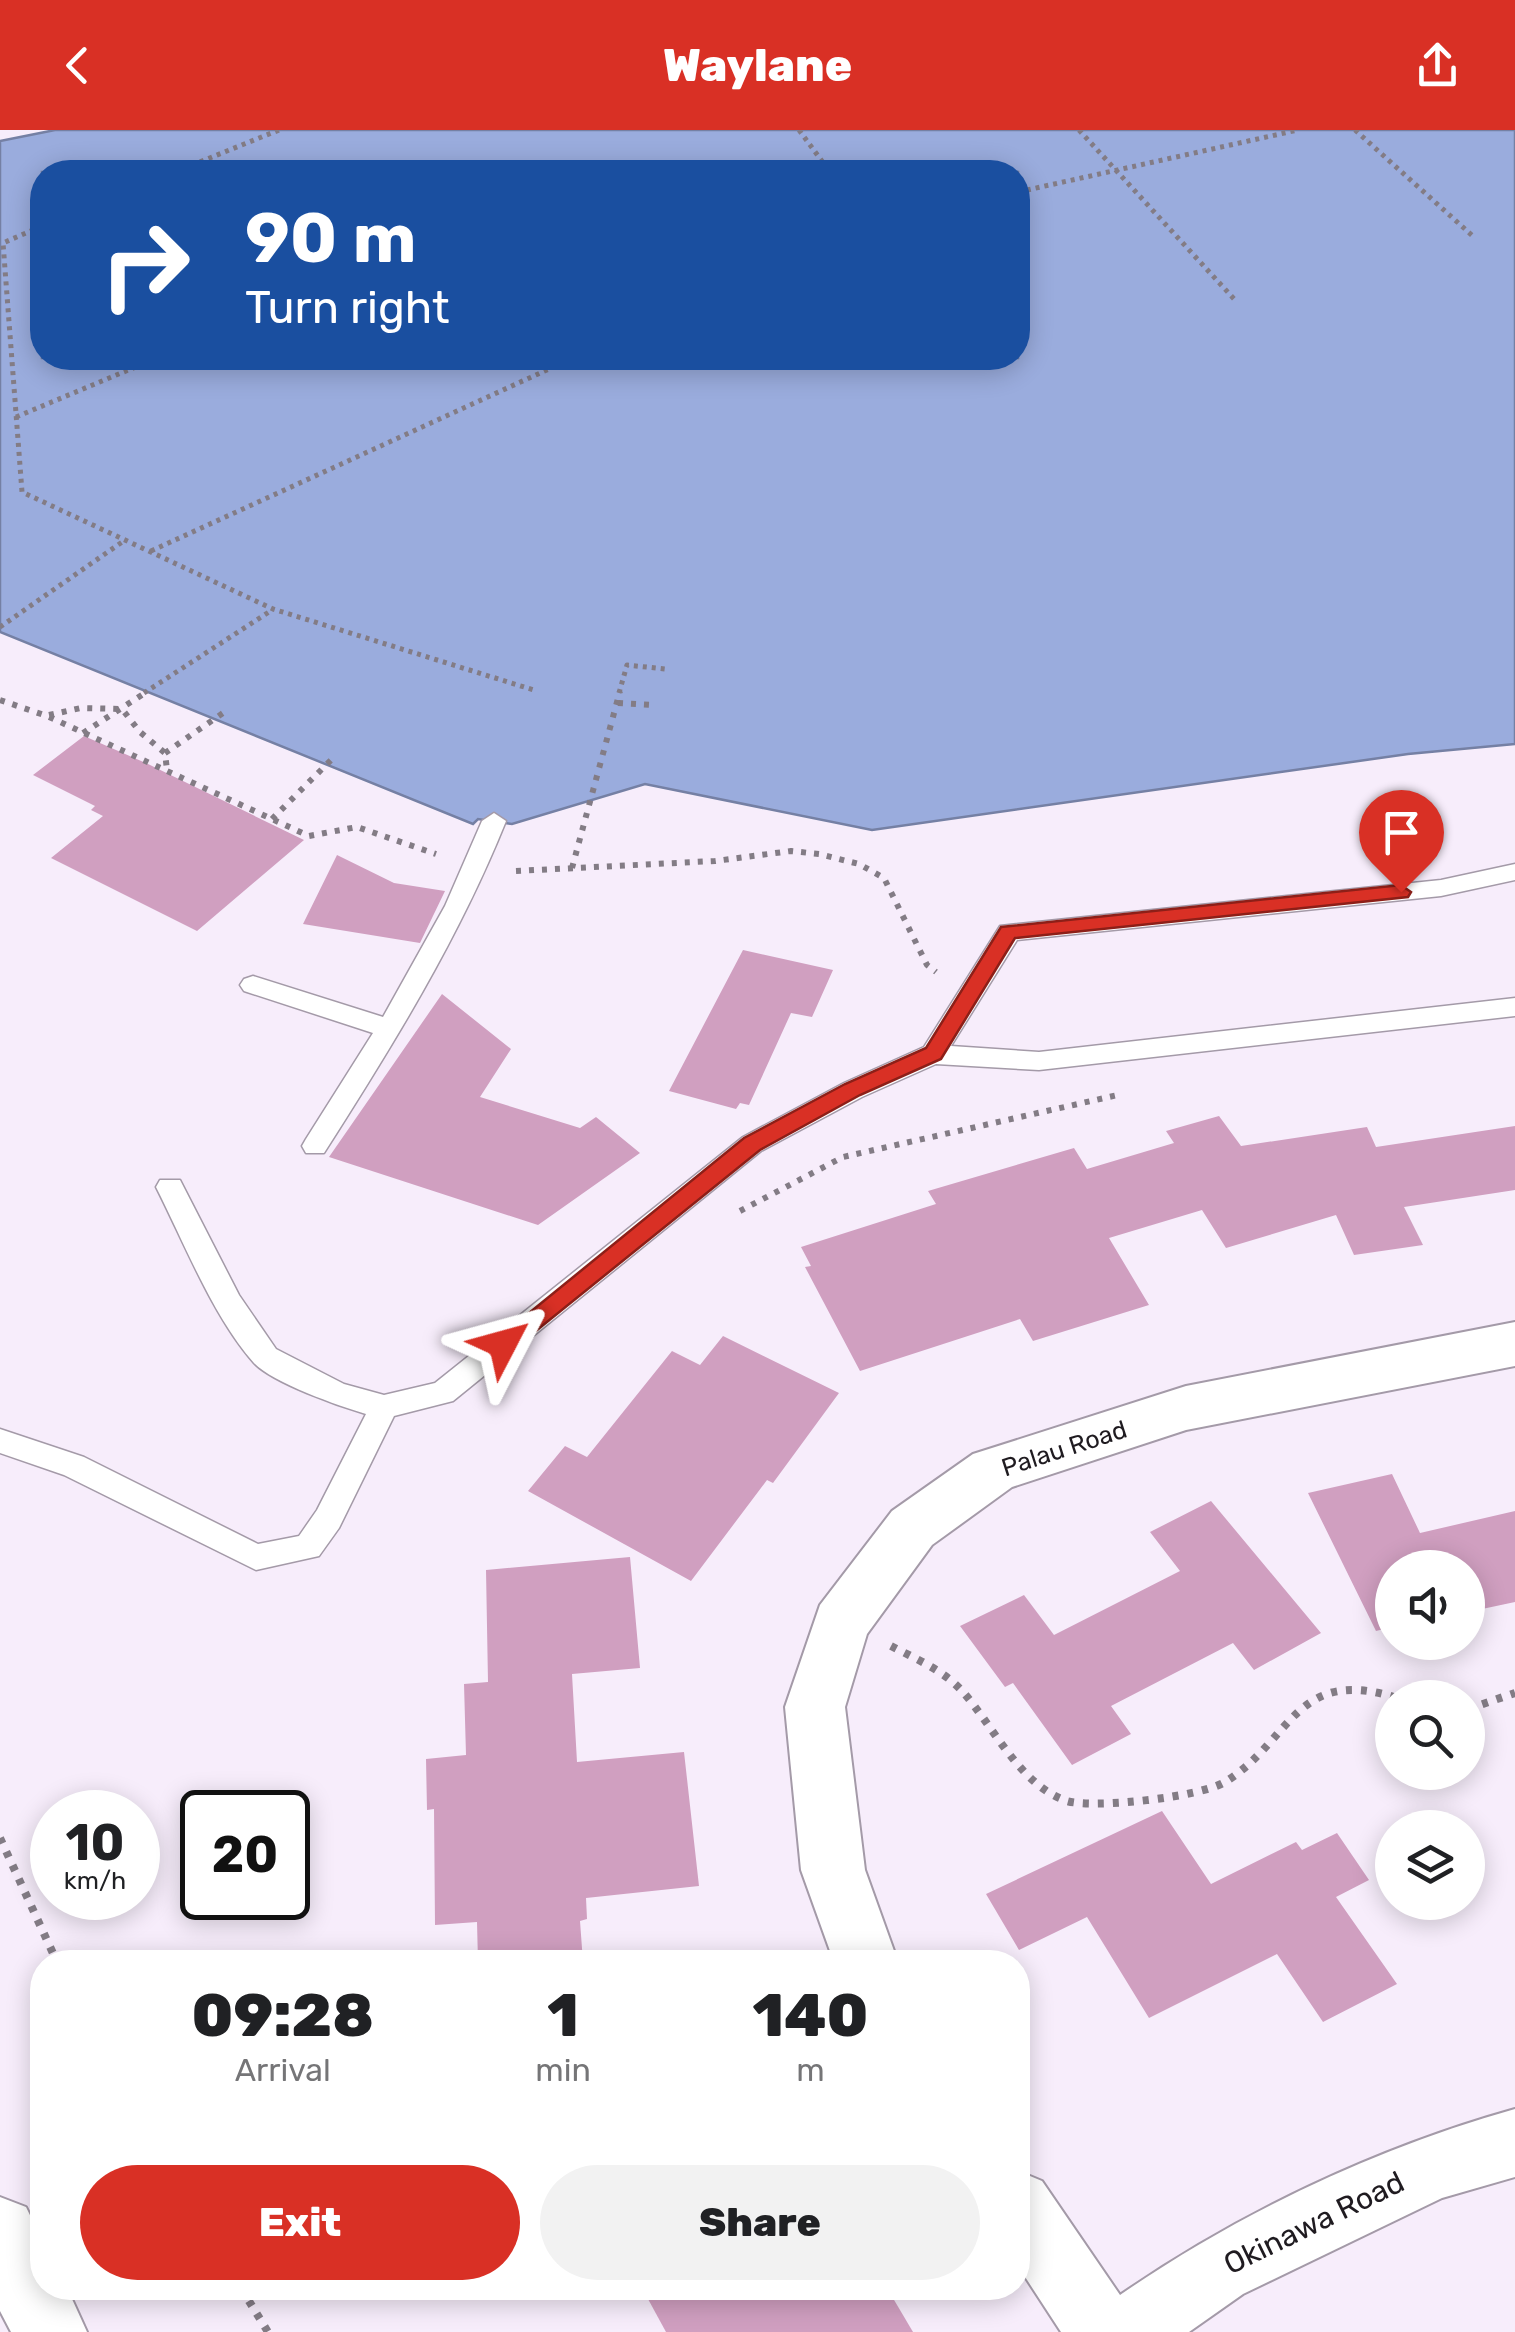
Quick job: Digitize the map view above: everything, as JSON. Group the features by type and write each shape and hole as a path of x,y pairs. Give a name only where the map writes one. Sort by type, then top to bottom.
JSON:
{"highway":[{"path":"0,2233 30,2292"},
{"path":"34,2300 50,2332"}],"street":[{"name":"Palau Road","path":"862,1950 833,1870 815,1707 841,1623 912,1528 993,1470 1186,1408 1515,1344"},
{"name":"Okinawa Road","path":"1128,2332 1218,2268 1433,2166 1515,2142"},
{"path":"1030,2222 1104,2332"}],"lane":[{"path":"315,1146 390,1028 468,888 494,821"},
{"path":"933,1054 1009,932 1440,888 1515,872"},
{"path":"254,985 390,1028"},
{"path":"170,1187 229,1302 266,1356 336,1392 384,1407 443,1392 752,1144 852,1090 933,1054 1039,1061 1515,1008"},
{"path":"0,1441 74,1466 256,1557 308,1546 328,1519 384,1407"}],"path":[{"path":"205,160 279,130"},
{"path":"798,130 821,160"},
{"path":"1079,130 1234,300"},
{"path":"1030,190 1298,130"},
{"path":"1355,130 1474,238"},
{"path":"30,231 2,243 22,492 273,609 537,691"},
{"path":"16,417 128,370"},
{"path":"150,552 546,370"},
{"path":"0,628 125,540"},
{"path":"83,733 273,609"},
{"path":"572,868 627,665 664,669"},
{"path":"618,703 655,705"},
{"path":"47,716 81,708 122,708"},
{"path":"122,708 140,732 165,753 167,771"},
{"path":"165,753 223,713"},
{"path":"272,819 333,758"},
{"path":"731,1215 843,1157 1132,1092"},
{"path":"886,1644 930,1665 960,1688 1039,1784 1067,1801 1096,1804 1219,1785 1303,1705 1330,1691 1363,1687 1375,1691"},
{"path":"1485,1702 1515,1692"},
{"path":"0,1838 51,1950"},
{"path":"248,2300 268,2332"}],"water":[{"path":"55,130 1515,130 1515,744 1408,754 872,830 645,784 512,824 478,819 473,824 0,632 0,141"}],"building":[{"path":"84,736 304,840 197,931 51,858 103,816 91,810 95,806 33,775"},
{"path":"337,855 394,883 445,891 420,943 303,924"},
{"path":"743,950 833,970 812,1017 791,1013 749,1105 740,1103 736,1109 669,1091"},
{"path":"442,994 511,1049 480,1097 580,1128 596,1117 640,1153 538,1225 329,1157"},
{"path":"1219,1116 1241,1146 1367,1127 1376,1147 1515,1126 1515,1190 1404,1207 1423,1245 1354,1255 1336,1215 1226,1248 1202,1210 1109,1238 1149,1305 1033,1341 1020,1319 860,1371 805,1267 811,1266 801,1247 936,1204 928,1191 1074,1148 1087,1169 1174,1143 1166,1131"},
{"path":"723,1336 839,1393 773,1483 767,1480 691,1581 528,1491 565,1446 587,1457 672,1351 700,1365"},
{"path":"1392,1474 1420,1533 1515,1511 1515,1602 1485,1608 1485,1550 1375,1550 1375,1629 1308,1493"},
{"path":"1211,1501 1321,1633 1254,1670 1233,1643 1111,1706 1131,1734 1072,1765 1013,1683 1005,1687 960,1626 1024,1595 1054,1635 1180,1571 1150,1532"},
{"path":"630,1557 640,1668 572,1674 577,1762 684,1752 699,1886 586,1898 587,1919 580,1921 582,1950 478,1950 477,1922 435,1925 434,1809 427,1810 426,1759 466,1755 464,1684 488,1682 486,1570"},
{"path":"1162,1811 1211,1884 1296,1842 1302,1850 1337,1833 1369,1880 1336,1897 1397,1984 1323,2022 1277,1954 1149,2018 1087,1917 1019,1950 986,1894"},
{"path":"649,2300 894,2300 913,2332 666,2332"}],"route":[{"path":"503,1344 752,1144 852,1090 933,1054 1009,932 1401,892"}]}
